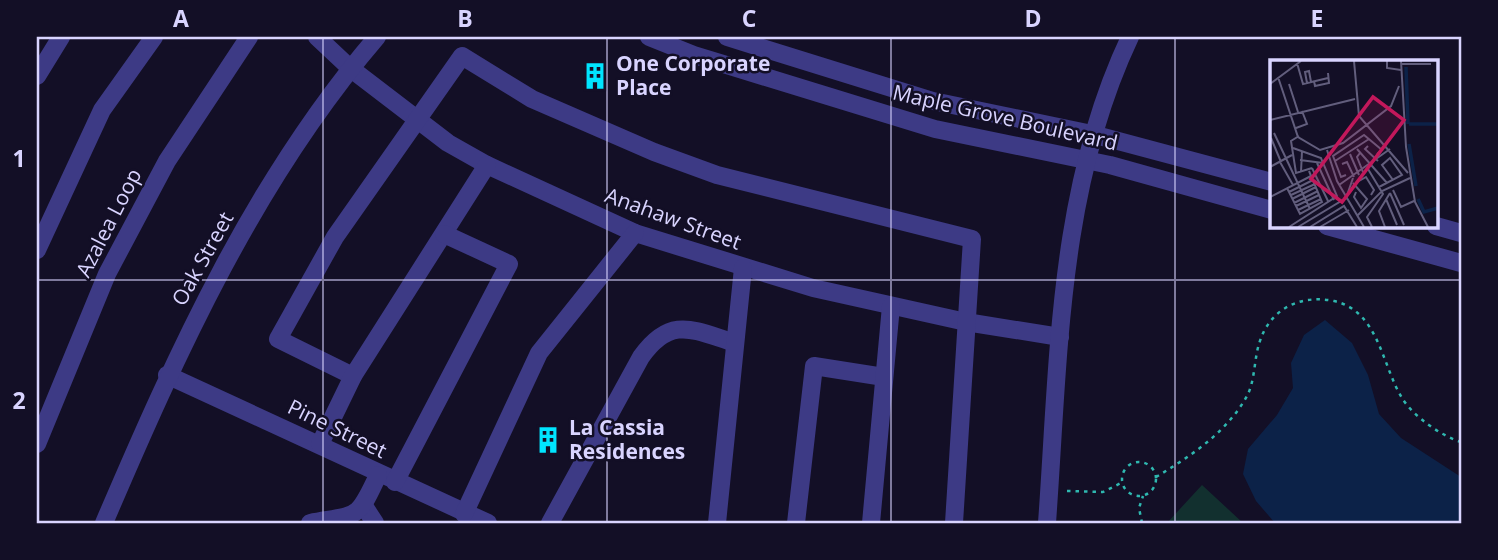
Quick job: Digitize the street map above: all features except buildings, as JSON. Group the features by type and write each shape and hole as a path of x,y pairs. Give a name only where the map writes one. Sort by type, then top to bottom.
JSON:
{"street":[{"path":"37,76 61,37"},
{"path":"37,250 102,110 155,37"},
{"name":"Azalea Loop","path":"37,444 107,274 167,161 249,37"},
{"name":"Anahaw Street","path":"317,37 350,68 416,121 487,165 635,233 743,268 891,306 966,322 1060,337"},
{"name":"Oak Street","path":"104,523 167,375 255,211 299,139 350,68 377,37"},
{"name":"Maple Grove Boulevard","path":"649,37 694,55 935,130 1086,160 1270,209"},
{"name":"Maple Grove Boulevard","path":"727,37 933,101 1092,134 1270,181"},
{"path":"1047,523 1067,255 1092,134 1106,90 1130,37"},
{"path":"354,376 278,339 335,237 462,56 532,99 705,171 972,239 954,523"},
{"path":"320,444 354,376 487,165"},
{"path":"1438,227 1461,233"},
{"path":"1334,228 1461,263"},
{"path":"464,514 538,353 635,233"},
{"path":"312,523 352,515 364,506 387,478 509,264 444,234"},
{"path":"717,523 743,268"},
{"path":"871,523 891,306"},
{"path":"550,523 641,357 655,339 674,329 687,328 735,343"},
{"path":"796,523 814,366 884,377"},
{"name":"Pine Street","path":"167,375 488,523"},
{"path":"364,506 374,523"}],"path":[{"path":"1156,477 1151,467 1136,463 1124,472 1123,482 1133,495 1144,495 1152,490 1156,477 1183,461 1214,436 1236,412 1248,393 1265,328 1275,314 1294,302 1312,298 1337,302 1361,316 1379,342 1403,400 1427,424 1461,442"},
{"path":"1049,490 1104,492 1123,482"},
{"path":"1142,523 1139,508 1144,495"}],"green space":[{"path":"1202,485 1243,523 1167,523"}],"water":[{"path":"1325,320 1352,343 1368,375 1379,414 1401,438 1461,477 1461,523 1275,523 1256,501 1243,474 1248,449 1277,415 1293,388 1291,363 1304,335"}],"place":[{"name":"One Corporate Place","path":"595,76"},
{"name":"La Cassia Residences","path":"548,440"}]}
